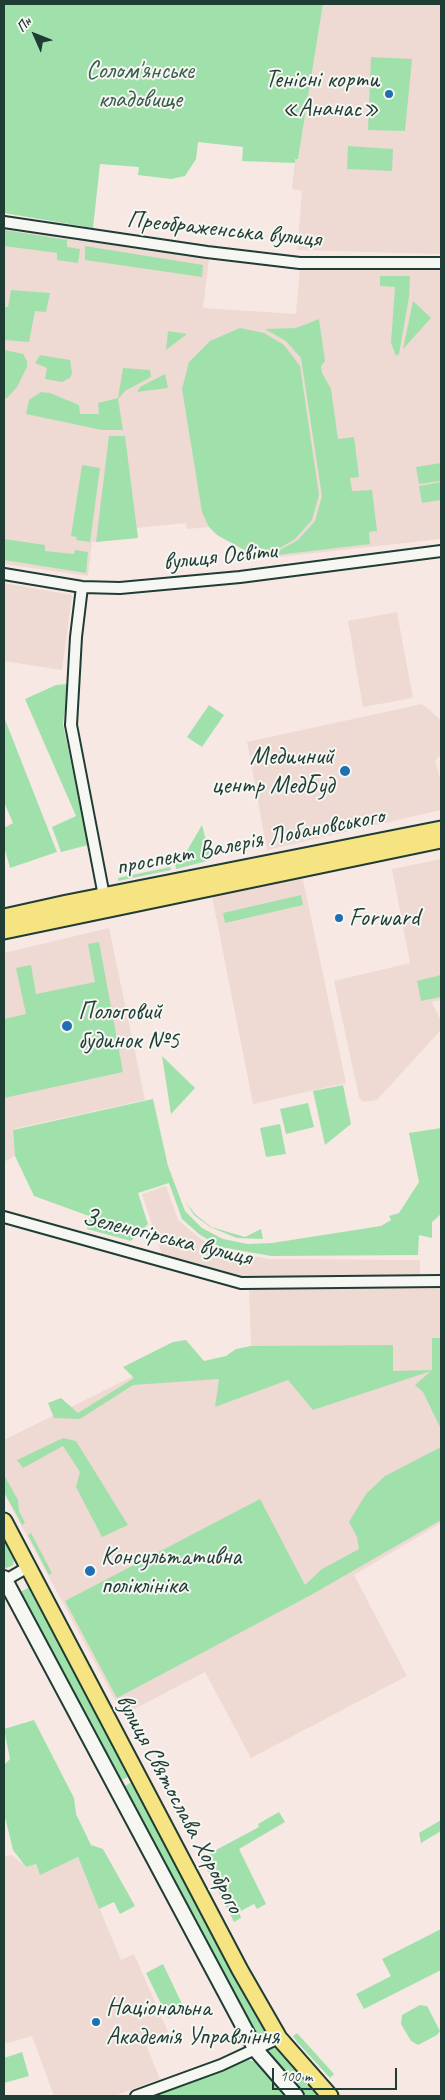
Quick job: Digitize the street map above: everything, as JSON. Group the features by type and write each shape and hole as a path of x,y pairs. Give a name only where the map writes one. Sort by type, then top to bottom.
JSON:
{"main road":[{"name":"проспект Валерія Лобановського","path":"4,931 104,896 441,829"},
{"name":"проспект Валерія Лобановського","path":"4,917 68,910 441,840"},
{"name":"проспект Валерія Лобановського","path":"4,909 68,910"},
{"name":"проспект Валерія Лобановського","path":"4,941 27,934 68,910"},
{"name":"вулиця Святослава Хороброго","path":"4,1521 235,1962 279,2038 330,2096"}],"street":[{"name":"Преображенська вулиця","path":"4,222 207,252 300,263 441,264"},
{"name":"вулиця Освіти","path":"4,574 82,587 120,588 240,577 441,551"},
{"path":"82,587 76,638 71,725 104,896"},
{"name":"Зеленогірська вулиця","path":"4,1217 241,1283 441,1281"},
{"path":"4,1580 28,1567"},
{"name":"вулиця Святослава Хороброго","path":"4,1580 256,2050 296,2096"},
{"path":"136,2096 256,2050 279,2038"}],"shaded area":[{"path":"323,4 441,4 441,254 297,250 302,191 292,189 295,159 298,159"},
{"path":"4,225 209,259 203,308 296,314 300,267 441,269 441,539 252,560 251,554 217,535 209,527 187,529 186,523 137,528 138,538 92,542 88,576 4,564"},
{"path":"4,583 72,595 62,670 4,661"},
{"path":"397,612 413,698 363,707 348,621"},
{"name":"Медичний центр МедБуд","path":"422,704 439,718 441,727 441,754 435,761 441,782 441,810 267,850 247,742"},
{"path":"441,859 441,1000 432,1002 441,1021 441,1030 377,1100 363,1102 359,1097 334,981 410,963 392,869"},
{"path":"302,875 346,1083 253,1104 212,896"},
{"name":"Пологовий будинок №5","path":"109,928 145,1100 13,1129 15,1156 4,1162 4,953"},
{"path":"166,1186 178,1220 198,1237 218,1250 269,1259 420,1260 420,1278 269,1280 237,1278 163,1258 142,1194"},
{"path":"441,1286 441,1523 354,1575 407,1676 251,1758 205,1672 123,1715 4,1493 4,1440 182,1352 203,1367 251,1346 249,1288"},
{"path":"12,1855 26,1867 35,1864 40,1874 78,1857 121,1960 134,1954 169,2034 146,2045 160,2079 114,2096 54,2096 32,2036 4,2044 4,1856"}],"green space":[{"name":"Солом'янське кладовище","path":"4,4 323,4 298,159 295,159 295,163 242,161 243,147 198,142 196,159 185,176 171,179 138,175 139,167 100,164 93,228 4,213"},
{"name":"Тенісні корти «Ананас»","path":"371,57 412,59 405,131 368,130"},
{"path":"348,146 393,149 392,171 347,169"},
{"path":"4,230 67,240 67,247 80,249 78,263 57,260 57,253 4,246"},
{"path":"85,246 203,265 202,277 85,260"},
{"path":"380,276 410,276 409,297 399,354 396,356 391,343 395,287 380,286"},
{"path":"11,290 50,293 46,312 35,311 29,342 4,340 4,307 8,307"},
{"path":"413,301 431,318 403,349"},
{"path":"319,319 325,361 321,366 322,373 331,389 338,439 354,437 359,477 350,478 352,491 372,490 377,531 369,532 370,544 269,556 298,540 315,521 322,496 301,358 286,341 265,329 296,328"},
{"path":"240,328 264,333 284,345 300,366 319,495 312,520 295,539 270,554 252,554 217,535 209,527 202,512 182,389 189,362 210,341"},
{"path":"168,331 187,334 166,350"},
{"path":"4,350 23,354 27,361 27,367 17,387 7,398 4,398"},
{"path":"40,355 70,360 72,373 70,378 62,382 45,379 47,368 35,363"},
{"path":"123,368 150,370 151,377 125,391 118,399 123,430 102,430 26,414 29,400 41,392 50,393 79,405 80,414 99,414 98,403 118,398"},
{"path":"165,374 168,388 137,392 140,387"},
{"path":"109,436 125,436 138,538 96,542"},
{"path":"441,463 441,481 419,484 416,467"},
{"path":"82,465 100,468 90,542 76,540 77,537 71,536"},
{"path":"441,482 441,500 422,503 419,486"},
{"path":"4,539 45,545 45,551 74,554 75,550 88,552 86,573 4,560"},
{"path":"68,684 63,724 88,845 61,852 52,827 76,816 25,699 56,685"},
{"path":"209,705 224,715 202,747 187,737"},
{"path":"4,717 57,852 10,868 4,846 4,828 13,823 4,802"},
{"path":"202,825 211,860 176,869 175,863 181,861"},
{"path":"170,867 171,870 118,881 118,878"},
{"path":"301,895 303,905 225,923 223,913"},
{"path":"99,942 123,1072 4,1098 4,1019 26,1014 16,968 31,965 36,994 95,982 88,944"},
{"path":"441,975 441,997 421,1001 417,981"},
{"path":"162,1056 195,1088 171,1114"},
{"path":"343,1085 351,1124 325,1145 313,1091"},
{"path":"153,1099 168,1166 185,1211 202,1228 223,1239 248,1244 272,1243 381,1226 391,1220 389,1216 399,1213 419,1182 409,1133 441,1128 441,1214 432,1222 432,1238 419,1235 418,1255 271,1256 220,1247 199,1234 182,1219 169,1183 138,1193 148,1224 131,1241 87,1229 89,1216 34,1196 15,1156 13,1130"},
{"path":"308,1103 314,1127 286,1134 280,1109"},
{"path":"280,1124 286,1154 266,1157 260,1128"},
{"path":"185,1201 195,1214 211,1227 245,1237 261,1229 263,1239 237,1238 210,1227 194,1215"},
{"path":"432,1338 441,1338 441,1429 423,1392 415,1385 431,1371 313,1410 288,1380 215,1407 219,1379 133,1385 80,1419 54,1418 48,1403 61,1398 78,1413 134,1378 123,1367 173,1342 186,1340 204,1361 226,1356 236,1349 251,1346 393,1345 393,1371 432,1370"},
{"path":"63,1438 76,1441 128,1525 102,1537 76,1487 80,1472 63,1446 23,1468 17,1460"},
{"path":"441,1447 441,1520 311,1595 117,1698 65,1601 260,1499 305,1585 322,1569 359,1549 357,1537 349,1522 366,1494 385,1476"},
{"path":"4,1475 18,1500 19,1511 25,1523 22,1525 4,1492"},
{"path":"31,1533 52,1573 49,1575 28,1535"},
{"path":"4,1539 14,1560 13,1565 7,1568 4,1567"},
{"path":"32,1586 132,1775 118,1782 18,1593"},
{"path":"34,1720 74,1798 76,1814 91,1845 103,1849 135,1906 120,1914 114,1902 99,1909 78,1857 40,1875 36,1864 26,1867 13,1850 4,1813 4,1765 10,1759 4,1729"},
{"path":"134,1781 269,2030 268,2036 259,2041 254,2037 121,1788"},
{"path":"279,1812 285,1822 239,1849 266,1904 257,1909 254,1904 239,1912 241,1918 234,1922 201,1858 259,1827 258,1824"},
{"path":"441,1820 441,1831 421,1843 419,1833"},
{"path":"441,1929 441,1970 364,2009 356,1994 391,1976 382,1959"},
{"path":"163,1964 185,2010 168,2018 146,1973"},
{"path":"420,2005 427,2006 440,2031 437,2035 418,2045 411,2041 401,2024 402,2015"},
{"path":"297,2033 334,2074 330,2078 297,2042 293,2036"},
{"path":"277,2047 325,2096 304,2096 265,2051"},
{"path":"22,2052 29,2076 4,2083 4,2058"},
{"path":"249,2060 258,2063 289,2096 143,2096"}],"place":[{"name":"Тенісні корти «Ананас»","path":"389,94"},
{"name":"Медичний центр МедБуд","path":"345,771"},
{"name":"Forward","path":"339,918"},
{"name":"Пологовий будинок №5","path":"67,1026"},
{"name":"Консультативна поліклініка","path":"90,1571"},
{"name":"Національна Академія Управління","path":"96,2022"}]}
